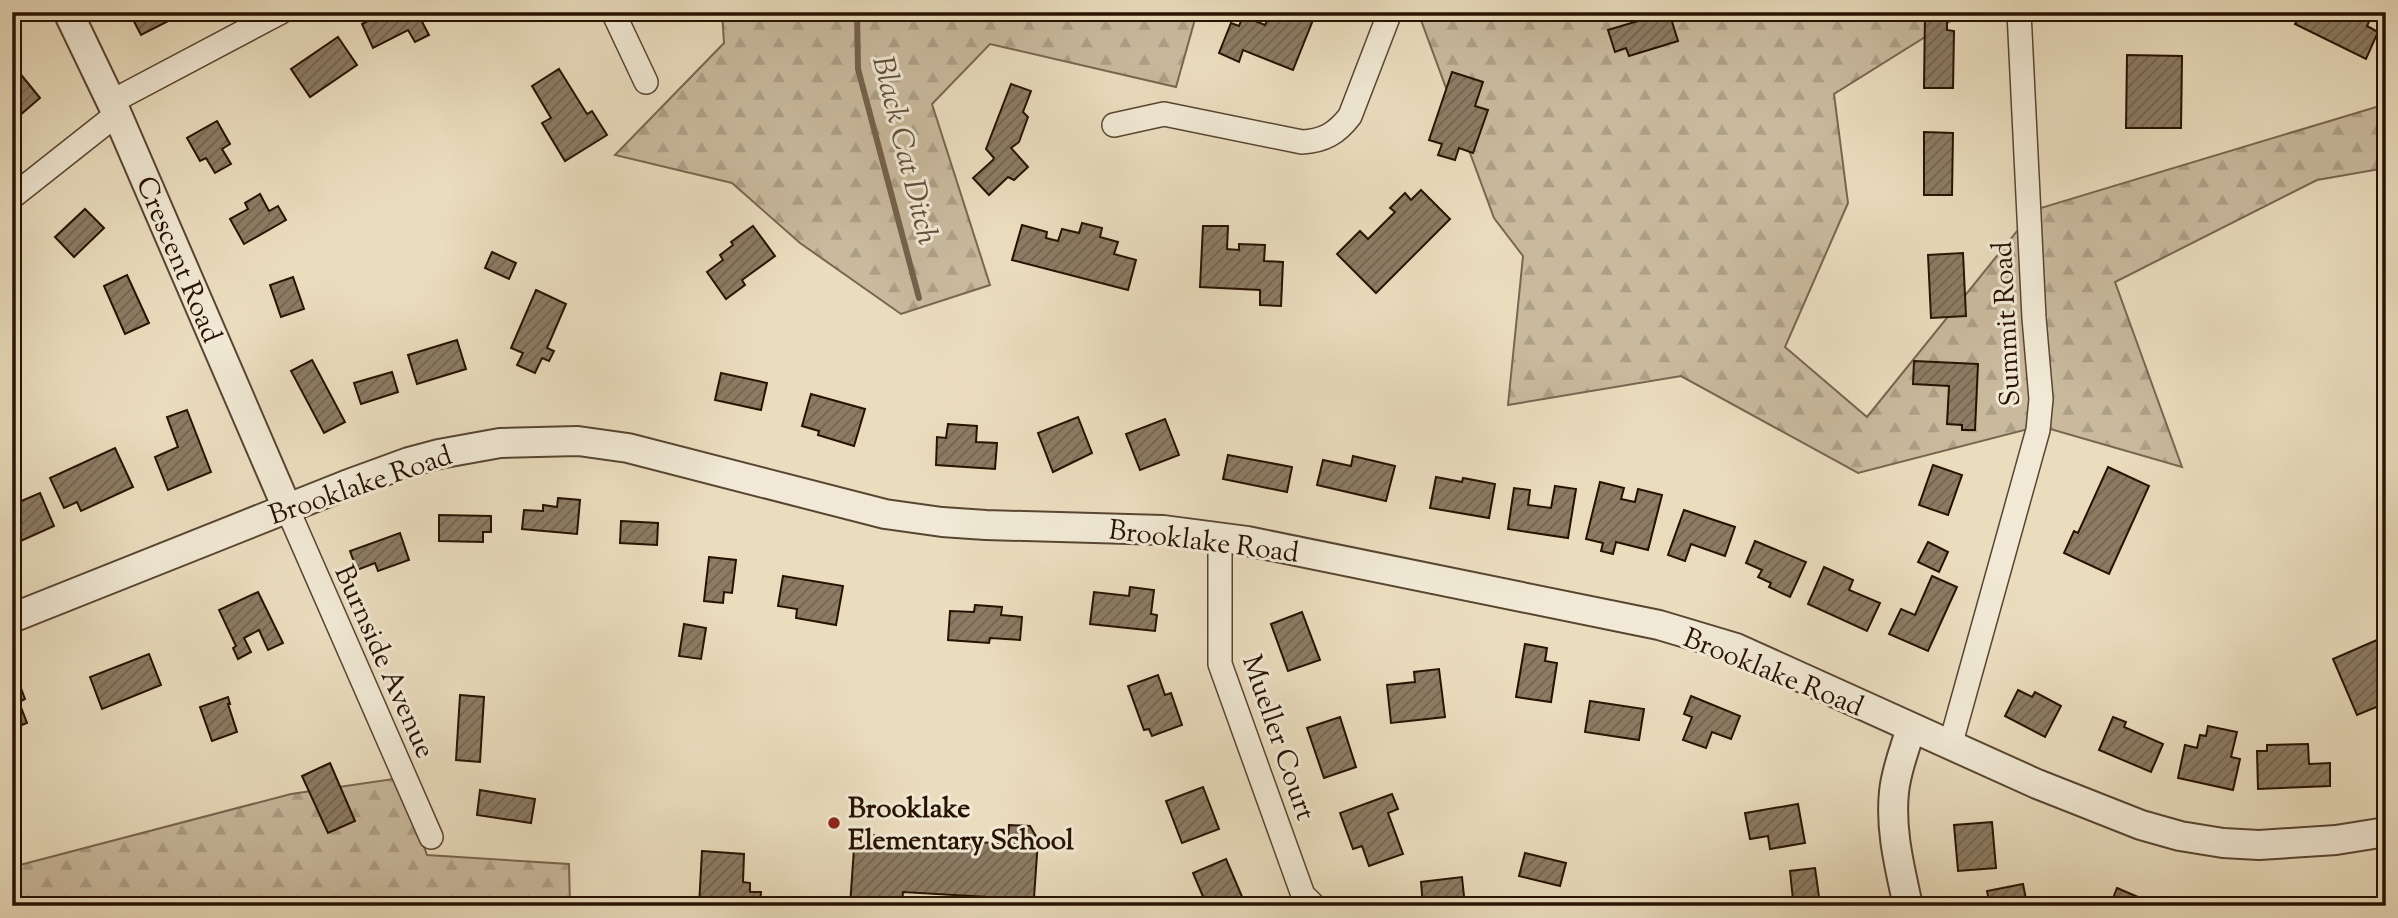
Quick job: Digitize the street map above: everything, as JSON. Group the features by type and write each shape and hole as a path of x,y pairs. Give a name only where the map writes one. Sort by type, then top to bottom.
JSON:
{"street":[{"name":"Crescent Road","path":"68,12 114,108 287,508"},
{"path":"12,197 114,108 281,12"},
{"path":"613,12 646,82"},
{"path":"1114,125 1164,114 1302,142 1328,137 1350,116 1390,12"},
{"name":"Summit Road","path":"1950,746 2038,430 2041,398 2034,318 2019,12"},
{"name":"Brooklake Road","path":"12,618 346,485 439,454 500,443 549,440 603,444 885,514 942,522 1118,527 1220,537 1659,625 1736,648 2038,785 2141,825 2180,836 2259,845 2336,840 2386,832"},
{"name":"Burnside Avenue","path":"287,508 431,837"},
{"name":"Mueller Court","path":"1220,537 1220,664 1303,895 1314,906"},
{"path":"1908,906 1897,856 1893,813 1897,773 1911,728"}],"green space":[{"path":"722,12 1197,12 1176,87 990,44 932,104 990,285 901,314 800,243 732,183 615,155 724,43"},
{"path":"1418,12 1965,12 1834,94 1848,203 1785,347 1867,417 2034,210 2386,104 2386,168 2317,180 2115,282 2182,467 2040,426 1858,473 1681,376 1508,405 1523,256 1494,218"},
{"path":"400,778 427,855 569,864 570,906 12,906 12,867 291,794"}],"building":[{"path":"129,12 170,12 174,18 141,35"},
{"path":"385,12 417,12 429,35 415,42 408,30 373,48 362,24"},
{"path":"1283,12 1295,12 1313,20 1293,70 1243,50 1239,62 1219,53 1231,23 1239,26 1243,16 1265,25 1270,15 1280,19"},
{"path":"1647,12 1669,12 1678,41 1629,56 1626,48 1615,52 1608,30 1648,18"},
{"path":"2301,12 2361,12 2371,17 2367,26 2378,32 2366,59 2295,24"},
{"path":"1925,13 1947,13 1947,30 1954,31 1953,88 1924,88"},
{"path":"338,37 357,65 310,97 291,69"},
{"path":"2127,55 2182,56 2181,128 2126,128"},
{"path":"559,69 587,114 592,111 607,135 565,161 542,123 551,118 532,86"},
{"path":"18,71 40,98 12,122 12,75"},
{"path":"1452,72 1483,82 1475,106 1488,110 1473,153 1459,148 1455,160 1438,155 1442,144 1429,140"},
{"path":"1011,84 1031,91 1023,112 1028,117 1019,142 1011,148 1028,167 1014,180 1008,177 989,195 973,178 994,158 986,149"},
{"path":"217,121 230,144 222,149 231,164 215,173 206,158 200,161 187,138"},
{"path":"1924,132 1953,133 1952,195 1924,195"},
{"path":"1421,190 1450,219 1376,293 1337,254 1360,231 1368,239 1395,212 1390,208 1405,193 1411,200"},
{"path":"260,194 269,211 278,206 286,220 244,244 230,219 248,209 245,203"},
{"path":"85,209 104,228 74,257 55,237"},
{"path":"1082,223 1102,228 1100,237 1118,242 1114,254 1136,260 1128,290 1012,260 1022,225 1047,232 1046,238 1058,241 1062,229 1079,233"},
{"path":"753,226 775,256 742,280 745,285 726,299 707,272 723,260 720,255 733,245 731,242"},
{"path":"1203,226 1228,226 1227,249 1239,250 1239,244 1265,245 1264,261 1283,262 1281,306 1260,305 1260,290 1200,287"},
{"path":"492,252 516,263 509,279 485,268"},
{"path":"1963,253 1966,316 1931,318 1928,255"},
{"path":"127,275 149,323 125,334 104,286"},
{"path":"293,277 304,309 281,317 270,285"},
{"path":"536,290 566,304 547,348 554,351 549,361 542,358 535,373 517,365 523,353 511,348"},
{"path":"457,340 466,369 417,384 408,355"},
{"path":"312,360 345,422 324,433 291,371"},
{"path":"1914,361 1978,364 1975,430 1962,430 1962,425 1947,424 1949,386 1913,384"},
{"path":"392,372 398,392 361,404 354,383"},
{"path":"721,373 767,383 761,410 715,400"},
{"path":"811,394 865,409 854,446 818,435 819,431 802,426"},
{"path":"187,410 211,472 168,490 155,457 178,447 167,417"},
{"path":"1078,417 1092,453 1053,472 1038,433"},
{"path":"1165,419 1179,455 1140,470 1126,434"},
{"path":"948,424 977,426 976,442 997,443 995,469 936,465 937,437 946,438"},
{"path":"115,448 133,487 81,511 77,502 64,508 50,478"},
{"path":"1228,455 1292,467 1287,492 1223,479"},
{"path":"1353,456 1395,466 1386,501 1317,485 1323,460 1351,466"},
{"path":"1933,465 1962,475 1948,515 1919,505"},
{"path":"2108,467 2149,486 2109,574 2064,553 2074,531 2078,533"},
{"path":"1436,477 1462,482 1463,478 1495,484 1489,518 1430,508"},
{"path":"1600,482 1624,488 1621,499 1635,502 1638,489 1662,495 1648,550 1616,542 1613,554 1601,551 1603,543 1586,539"},
{"path":"1555,486 1576,489 1568,538 1508,529 1514,488 1530,490 1528,505 1551,508"},
{"path":"40,493 54,526 12,545 12,505"},
{"path":"558,498 580,500 577,534 522,529 524,510 543,511 543,505 557,507"},
{"path":"1684,510 1735,527 1725,556 1691,544 1685,561 1668,555"},
{"path":"439,515 491,516 491,532 483,532 483,542 439,541"},
{"path":"621,521 658,523 657,545 620,543"},
{"path":"400,533 409,560 378,571 375,563 357,570 350,551"},
{"path":"1755,541 1806,562 1790,597 1769,587 1771,583 1758,577 1762,570 1746,563"},
{"path":"1928,542 1948,552 1939,572 1918,562"},
{"path":"709,557 736,560 732,593 724,592 723,603 704,601"},
{"path":"1824,567 1853,580 1849,590 1880,603 1867,631 1808,604"},
{"path":"783,576 843,586 836,625 796,618 797,609 778,606"},
{"path":"1932,576 1957,587 1928,651 1889,634 1901,609 1915,615"},
{"path":"1130,587 1154,590 1151,614 1157,615 1155,631 1090,624 1094,592 1129,596"},
{"path":"258,592 283,643 268,650 259,630 244,638 251,652 238,659 233,648 236,646 219,610"},
{"path":"975,605 1002,607 1001,615 1022,617 1020,640 990,638 989,643 948,640 950,611 974,612"},
{"path":"1302,612 1320,660 1288,671 1271,624"},
{"path":"684,624 706,628 701,659 679,656"},
{"path":"2386,636 2386,703 2357,715 2333,659"},
{"path":"1525,644 1547,648 1545,661 1557,663 1551,702 1516,697"},
{"path":"149,654 161,685 102,709 90,677"},
{"path":"1439,669 1445,717 1391,723 1387,685 1415,682 1414,672"},
{"path":"1158,675 1165,695 1171,693 1182,725 1152,736 1149,729 1144,730 1128,686"},
{"path":"19,683 25,699 19,702 27,723 12,729 12,686"},
{"path":"2018,690 2032,697 2035,692 2061,706 2045,737 2005,716"},
{"path":"460,695 484,697 480,762 456,760"},
{"path":"1691,696 1740,716 1731,739 1712,732 1706,748 1683,740 1692,717 1684,714"},
{"path":"228,697 237,732 212,741 200,707"},
{"path":"1590,701 1644,709 1639,740 1585,732"},
{"path":"1340,717 1356,767 1324,778 1307,728"},
{"path":"2113,717 2126,722 2124,727 2163,744 2151,772 2099,750"},
{"path":"2208,726 2237,732 2231,757 2240,759 2233,790 2178,778 2185,745 2197,748 2200,735 2206,736"},
{"path":"2308,744 2309,764 2330,763 2330,786 2258,789 2257,751 2267,751 2267,745"},
{"path":"330,763 355,821 328,833 302,776"},
{"path":"1203,787 1219,829 1182,843 1166,801"},
{"path":"480,790 535,799 531,823 477,815"},
{"path":"1392,794 1398,809 1388,813 1403,854 1369,866 1362,846 1353,849 1340,813"},
{"path":"1798,804 1805,843 1770,849 1768,836 1750,839 1745,813"},
{"path":"1992,822 1996,868 1958,871 1954,825"},
{"path":"1009,825 1030,826 1038,840 1034,898 1028,906 1003,905 1004,898 903,892 902,906 850,906 855,834 1008,844"},
{"path":"702,851 744,854 743,882 750,883 750,892 761,892 760,904 782,906 699,906"},
{"path":"1525,853 1566,863 1560,886 1519,876"},
{"path":"1226,859 1246,906 1207,906 1193,873"},
{"path":"1815,868 1819,897 1793,900 1790,871"},
{"path":"1462,877 1465,906 1423,906 1421,882"},
{"path":"2023,884 2026,899 2037,897 2039,906 1990,906 1987,891"},
{"path":"2117,888 2159,906 2110,906"},
{"path":"2191,898 2232,905 2232,906 2190,906"}],"waterway":[{"name":"Black Cat Ditch","path":"857,12 858,69 919,298"}],"place":[{"name":"Brooklake Elementary School","path":"834,823"}]}
